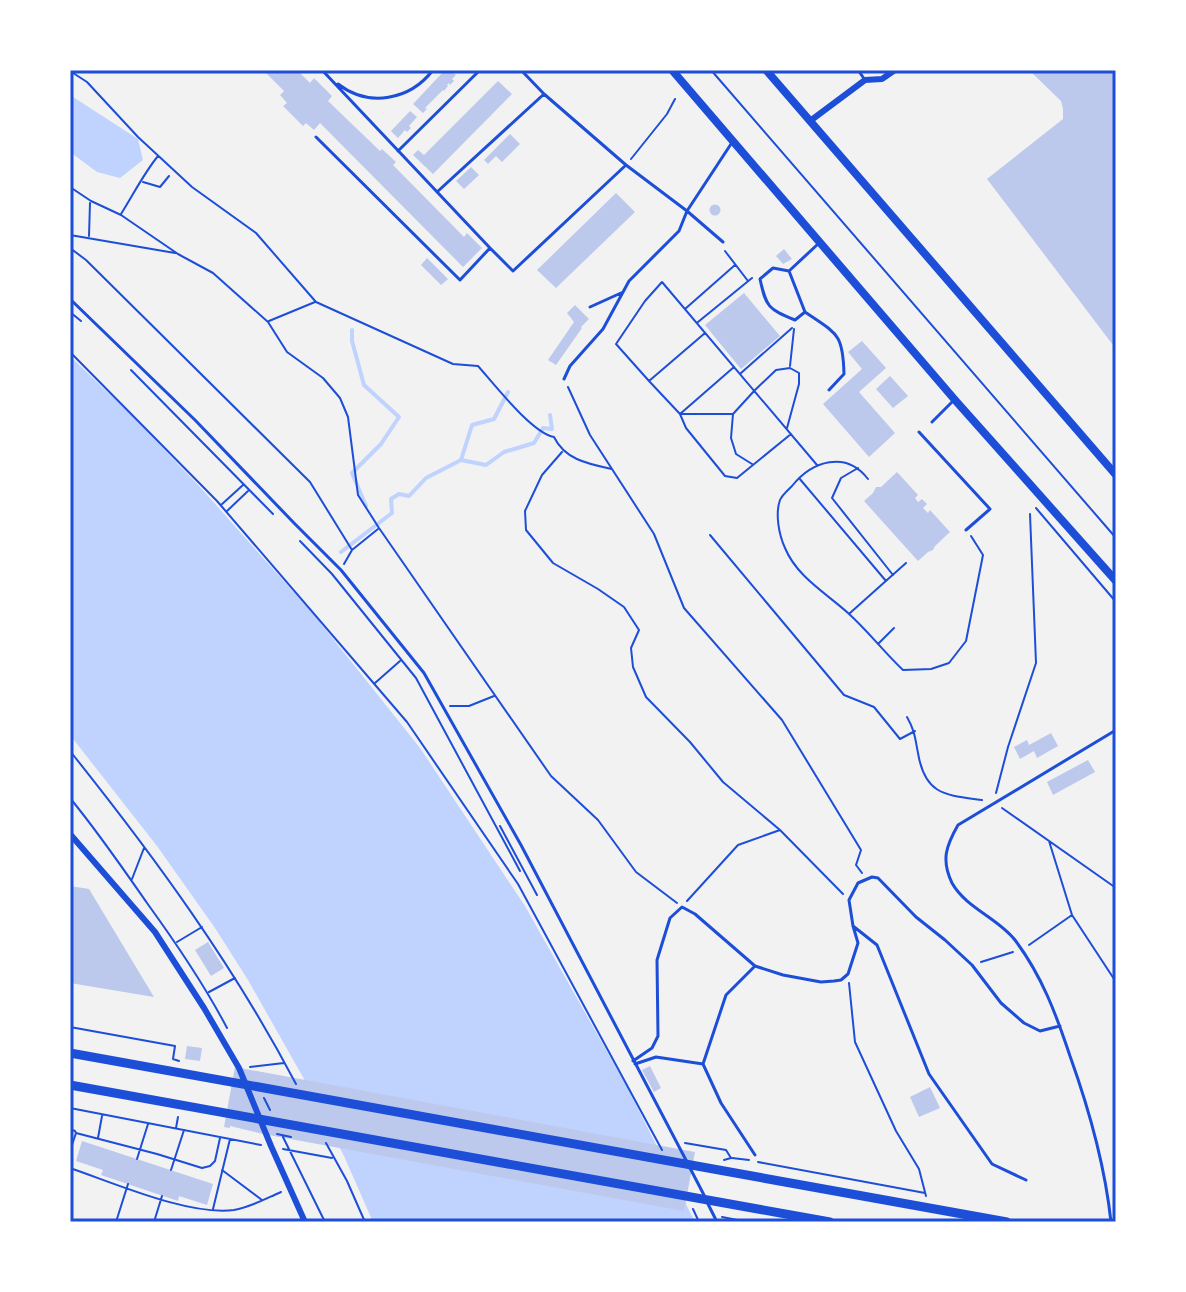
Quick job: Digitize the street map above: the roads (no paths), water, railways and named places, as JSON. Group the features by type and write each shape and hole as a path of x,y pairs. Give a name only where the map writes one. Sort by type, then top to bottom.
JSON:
{"main road":[{"path":"672,70 955,400 1116,581"},
{"path":"766,70 1116,475"},
{"path":"70,1053 1007,1222"},
{"path":"70,1085 830,1222"}],"street":[{"path":"810,121 865,80 882,79 895,70"},
{"path":"70,834 155,932 198,998 239,1068 305,1222"}],"lane":[{"path":"323,70 513,271 626,165"},
{"path":"329,77 346,90 366,97 387,98 407,92 425,81 433,70"},
{"path":"398,151 480,70"},
{"path":"521,70 626,165 723,242"},
{"path":"858,70 865,80"},
{"path":"437,192 544,94"},
{"path":"316,137 460,280 490,248"},
{"path":"564,379 570,366 603,329 629,281 679,231 687,211 733,141"},
{"path":"789,271 821,242"},
{"path":"789,271 773,268 760,279 765,300 775,312 795,320 805,312"},
{"path":"789,271 805,312 837,334 843,354 844,374 829,390"},
{"path":"590,307 621,293"},
{"path":"70,299 195,420 341,570 424,673 521,845 717,1222"},
{"path":"932,422 955,400"},
{"path":"919,432 990,509 966,530"},
{"path":"1111,1222 1082,1089 1039,976 1013,937 972,904 953,884 945,862 947,845 958,825 1116,730"},
{"path":"634,1063 652,1048 658,1036 657,960 670,918 682,907 695,914 755,966 821,982 841,980 848,974 858,943 849,900 858,883 872,877 878,878 916,917 972,965 1001,1003 1024,1023 1040,1031 1060,1026"},
{"path":"853,926 877,945 929,1074 992,1164 1026,1180"},
{"path":"755,966 726,995 703,1064 721,1103 755,1155"},
{"path":"634,1063 656,1057 703,1064"}],"water":[{"path":"70,95 138,139 143,160 120,178 97,172 70,152"},
{"path":"70,356 200,487 314,615 420,748 525,906 627,1087 695,1222 373,1222 308,1086 248,980 157,846 70,735"}],"waterway":[{"path":"352,330 364,385 399,417 381,444 352,473 366,506"},
{"path":"341,552 392,513 391,499 399,494 409,496 426,478 461,460 472,425 494,419 508,392"},
{"path":"461,460 486,465 504,452 534,443 543,428 552,429 550,415"}]}
